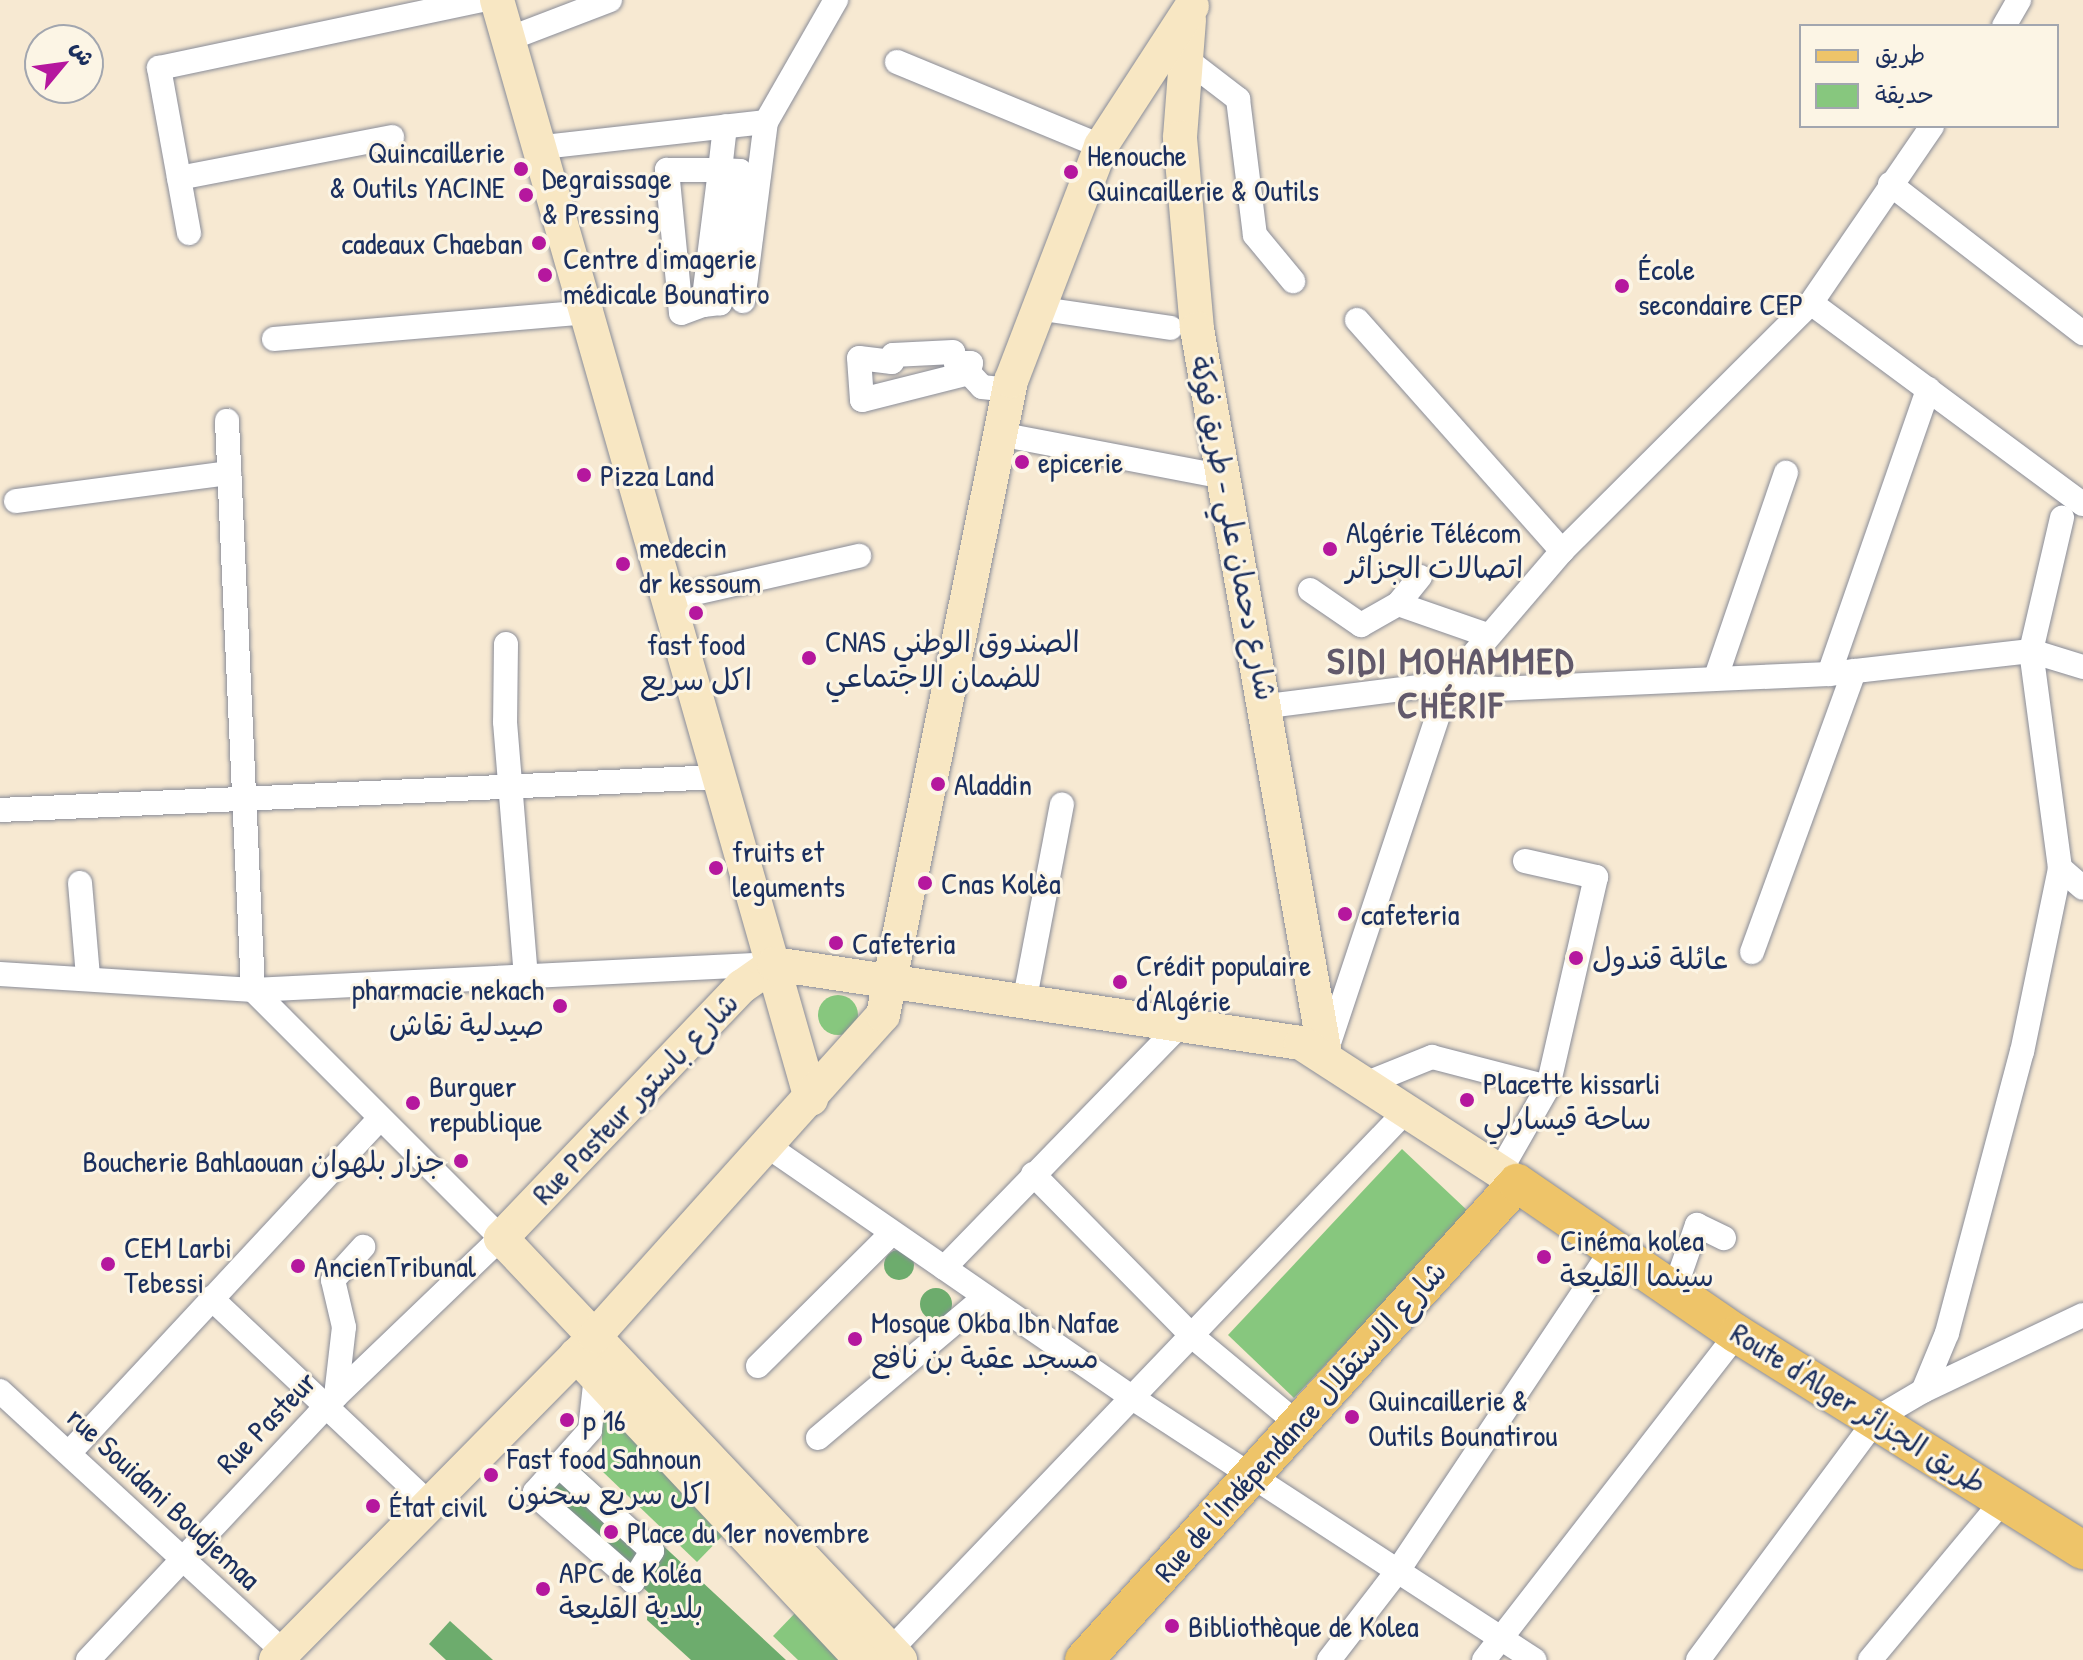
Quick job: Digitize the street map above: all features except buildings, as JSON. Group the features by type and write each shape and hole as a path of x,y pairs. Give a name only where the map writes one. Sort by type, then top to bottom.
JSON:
{"main road":[{"path":"497,0 511,38 591,312 718,777 811,1099"},
{"path":"284,1657 431,1505 589,1355 883,1015 894,985 1009,390 1036,308 1101,146 1192,3"},
{"name":"شارع دحمان علي - طريق فوكة","path":"1192,3 1182,56 1189,264 1220,476 1268,706 1306,977 1325,1054"},
{"path":"774,964 894,985 1025,998 1272,1036 1325,1054 1509,1177"},
{"name":"Rue Pasteur شارع باستور","path":"501,1238 742,986 774,964"},
{"name":"Route d'Alger طريق الجزائر","path":"1509,1177 1615,1245 1737,1334 1877,1418 2083,1550"},
{"name":"Rue de l'Indépendance شارع الاستقلال","path":"1084,1660 1255,1473 1509,1177"},
{"path":"501,1238 589,1355 883,1657"}],"street":[{"path":"189,233 159,68 481,0"},
{"path":"511,38 610,0"},
{"path":"743,301 766,122 836,0"},
{"path":"1182,56 1238,99 1255,235 1293,281"},
{"path":"897,62 1101,146"},
{"path":"543,147 766,122"},
{"path":"720,170 667,170 681,313 703,305 720,170 725,126"},
{"path":"1325,1054 1449,683 1562,551 1811,303 1931,128"},
{"path":"179,178 392,137"},
{"path":"1890,184 2083,333"},
{"path":"1811,303 2076,501 2031,651 2060,868 1972,1246 1923,1391"},
{"path":"1036,308 1171,328"},
{"path":"274,339 591,312"},
{"path":"1357,320 1562,551"},
{"path":"969,373 982,387 1009,390"},
{"path":"1829,674 1928,389"},
{"path":"227,421 253,990 501,1238"},
{"path":"999,434 1220,476"},
{"path":"16,501 229,473"},
{"path":"1716,677 1786,473"},
{"path":"669,599 859,556"},
{"path":"1310,590 1361,625 1398,604 1420,577"},
{"path":"1398,604 1487,635"},
{"path":"506,644 509,785 526,977"},
{"path":"1268,706 1449,683 1497,689 1829,674 2031,651 2083,667"},
{"path":"1752,952 1854,671"},
{"path":"0,810 718,777"},
{"path":"1025,998 1062,804"},
{"path":"1509,1177 1548,1087 1596,877 1525,861"},
{"path":"2060,868 2083,888"},
{"path":"80,883 88,976"},
{"path":"0,974 88,976 253,990 526,977 713,961 774,964"},
{"path":"944,1268 1182,1023"},
{"path":"1370,1082 1432,1057 1548,1087"},
{"path":"883,1657 1134,1399 1406,1111"},
{"path":"69,1453 380,1118"},
{"path":"769,1147 1134,1399 1255,1473 1535,1660"},
{"path":"1033,1174 1192,1336 1298,1424"},
{"path":"1675,1288 1697,1225 1724,1238"},
{"path":"758,1366 892,1233"},
{"name":"Rue Pasteur","path":"88,1660 180,1557 331,1401 501,1238"},
{"path":"1329,1660 1399,1569 1615,1245"},
{"path":"331,1401 344,1327 333,1280 363,1247"},
{"path":"818,1438 985,1297"},
{"path":"211,1298 331,1401 431,1505"},
{"path":"1698,1660 1877,1418 1923,1391 2083,1315"},
{"path":"1484,1660 1737,1334"},
{"path":"559,1466 652,1551 633,1581 535,1495 559,1466 590,1430 589,1355"},
{"name":"rue Souidani Boudjemaa","path":"0,1391 284,1657"},
{"path":"1870,1660 2004,1499"}],"green space":[{"path":"838,995 852,1001 858,1015 852,1029 838,1035 824,1029 818,1015 824,1001"},
{"path":"1402,1149 1469,1212 1294,1398 1228,1335"},
{"path":"899,1250 910,1254 914,1265 910,1276 899,1280 888,1276 884,1265 888,1254"},
{"path":"936,1288 947,1293 952,1304 947,1315 936,1320 925,1315 920,1304 925,1293"},
{"path":"602,1399 729,1529 697,1562 602,1471"},
{"name":"Place du 1er novembre","path":"571,1460 786,1660 691,1660 647,1620 649,1593 545,1502 543,1493"},
{"path":"798,1610 850,1660 798,1660 773,1636"},
{"path":"450,1621 493,1660 446,1660 429,1644"}],"place":[{"name":"Quincaillerie & Outils YACINE","path":"521,169"},
{"name":"Henouche Quincaillerie & Outils","path":"1071,172"},
{"name":"Degraissage & Pressing","path":"526,195"},
{"name":"cadeaux Chaeban","path":"539,243"},
{"name":"Centre d'imagerie médicale Bounatiro","path":"545,275"},
{"name":"École secondaire CEP","path":"1622,286"},
{"name":"epicerie","path":"1022,462"},
{"name":"Pizza Land","path":"584,475"},
{"name":"Algérie Télécom اتصالات الجزائر","path":"1330,549"},
{"name":"medecin dr kessoum","path":"623,564"},
{"name":"fast food اكل سريع","path":"696,613"},
{"name":"CNAS الصندوق الوطني للضمان الاجتماعي","path":"809,658"},
{"name":"Aladdin","path":"938,784"},
{"name":"fruits et leguments","path":"716,868"},
{"name":"Cnas Kolèa","path":"925,883"},
{"name":"cafeteria","path":"1345,914"},
{"name":"Cafeteria","path":"836,943"},
{"name":"عائلة قندول","path":"1576,958"},
{"name":"Crédit populaire d'Algérie","path":"1120,982"},
{"name":"pharmacie nekach صيدلية نقاش","path":"560,1006"},
{"name":"Placette kissarli ساحة قيسارلي","path":"1467,1100"},
{"name":"Burguer republique","path":"413,1103"},
{"name":"Boucherie Bahlaouan جزار بلهوان","path":"461,1161"},
{"name":"Cinéma kolea سينما القليعة","path":"1544,1257"},
{"name":"CEM Larbi Tebessi","path":"108,1264"},
{"name":"AncienTribunal","path":"298,1266"},
{"name":"Mosque Okba Ibn Nafae مسجد عقبة بن نافع","path":"855,1339"},
{"name":"Quincaillerie & Outils Bounatirou","path":"1352,1417"},
{"name":"p 16","path":"567,1420"},
{"name":"Fast food Sahnoun اكل سريع سحنون","path":"491,1475"},
{"name":"État civil","path":"373,1506"},
{"name":"Place du 1er novembre","path":"611,1532"},
{"name":"APC de Koléa بلدية القليعة","path":"543,1589"},
{"name":"Bibliothèque de Kolea","path":"1172,1626"}],"district":[{"name":"SIDI MOHAMMED CHÉRIF","path":"1451,683"}]}
